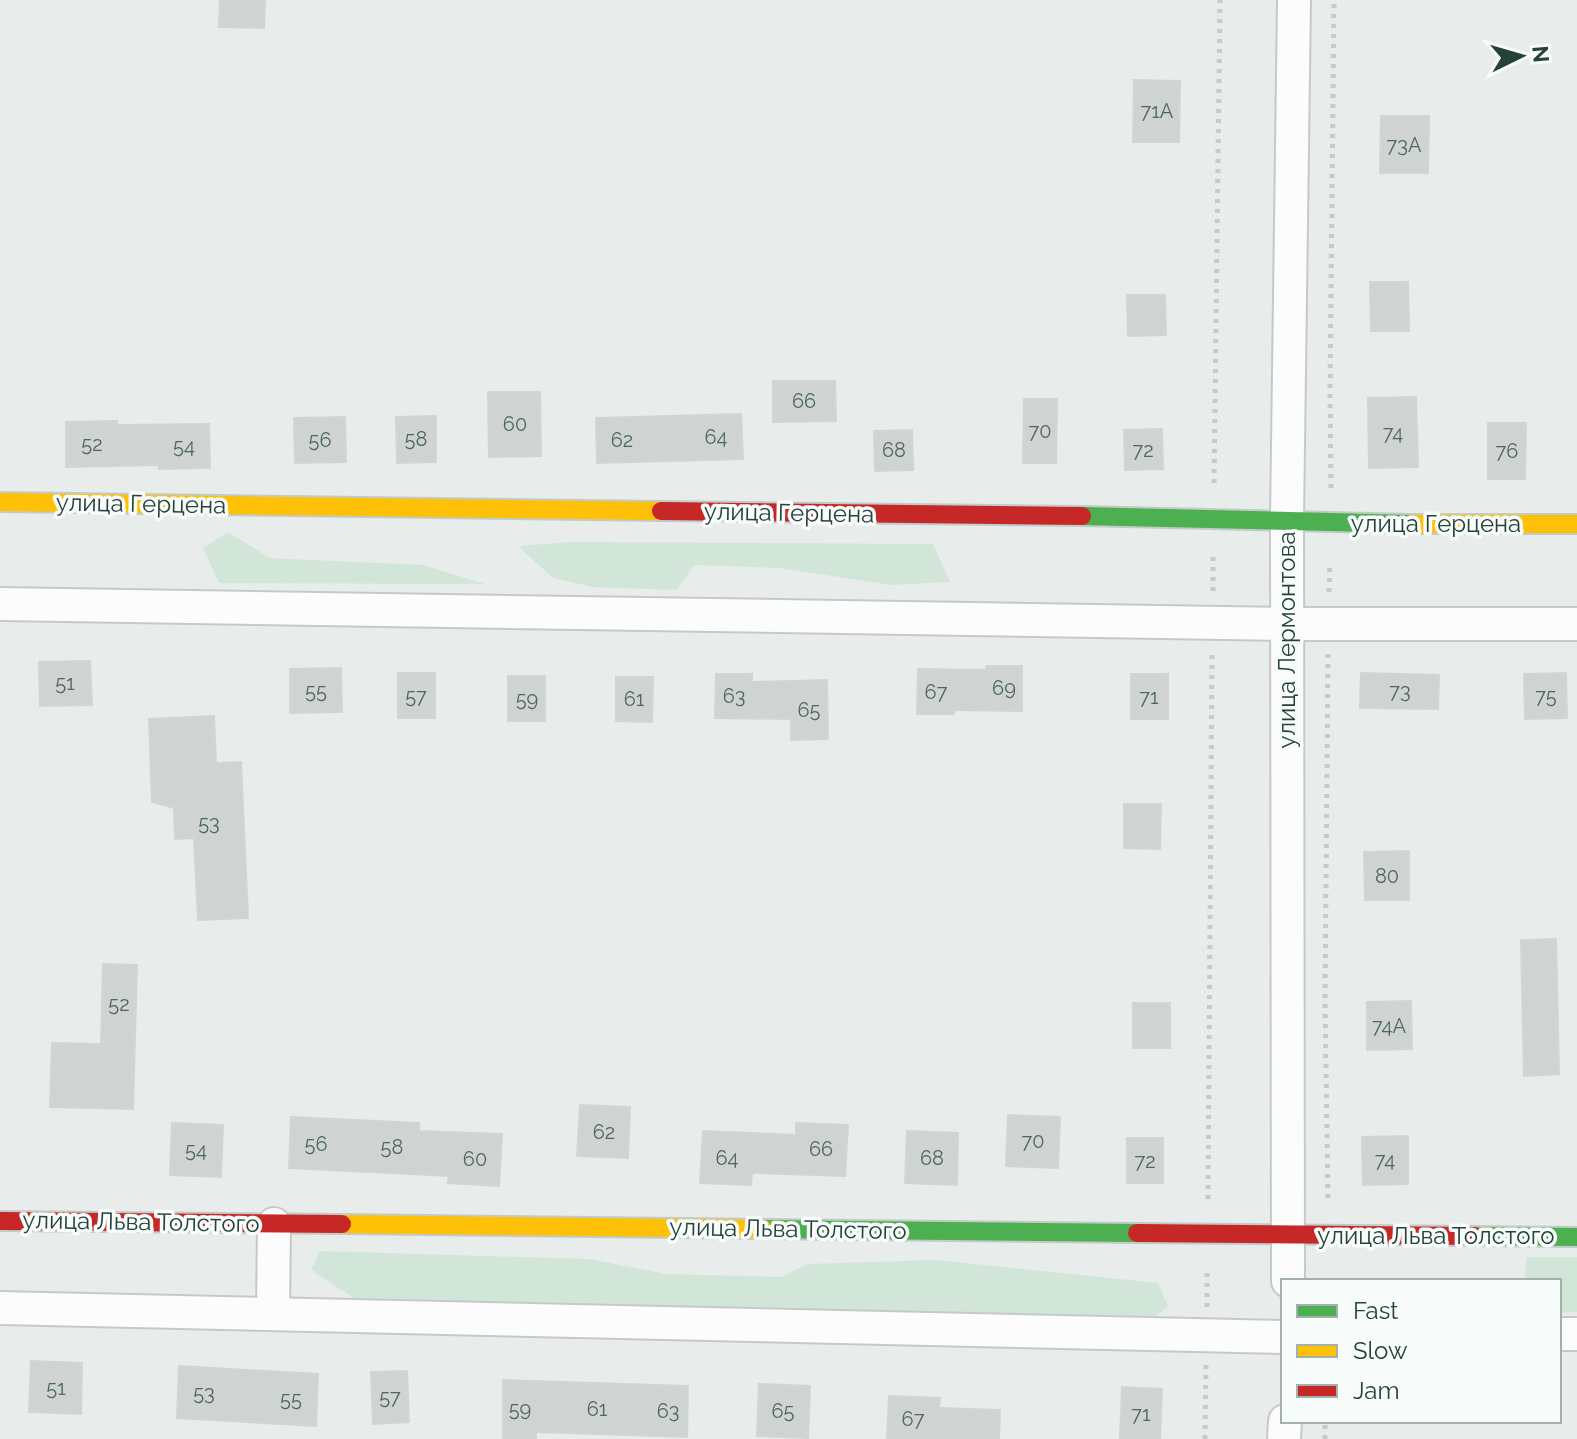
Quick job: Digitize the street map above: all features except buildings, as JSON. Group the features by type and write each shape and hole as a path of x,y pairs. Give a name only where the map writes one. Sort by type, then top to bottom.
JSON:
{"street":[{"name":"улица Лермонтова","path":"1288,1279 1287,520 1294,0"},
{"name":"улица Герцена","path":"0,502 1213,518 1331,524 1577,524"},
{"path":"0,604 1287,624 1577,624"},
{"name":"улица Льва Толстого","path":"0,1221 1577,1237"},
{"path":"273,1314 274,1224"},
{"path":"0,1308 1281,1337"}],"path":[{"path":"1205,1439 1220,0"}],"green space":[{"path":"228,532 270,558 423,565 485,584 219,583 203,548"},
{"path":"571,542 933,544 950,582 892,585 778,568 694,565 677,590 593,587 553,578 518,546"},
{"path":"320,1251 589,1259 666,1274 782,1277 807,1264 936,1260 1158,1283 1168,1306 1151,1321 358,1301 311,1270"},
{"path":"1527,1257 1577,1257 1577,1312 1561,1313 1561,1279 1524,1279"}],"traffic: fast":[{"path":"1082,516 1411,524"},
{"path":"763,1229 1137,1233"},
{"path":"1474,1236 1577,1237"}],"traffic: slow":[{"path":"0,502 661,511"},
{"path":"1411,524 1577,524"},
{"path":"342,1224 763,1229"}],"traffic: jam":[{"path":"661,511 1082,516"},
{"path":"0,1221 342,1224"},
{"path":"1137,1233 1474,1236"}]}
